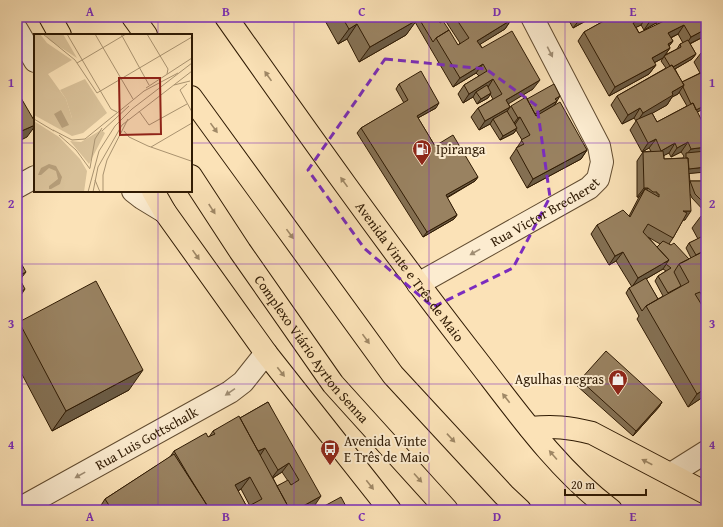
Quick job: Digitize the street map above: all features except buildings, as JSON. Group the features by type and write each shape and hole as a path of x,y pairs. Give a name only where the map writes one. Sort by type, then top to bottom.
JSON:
{"highway":[{"path":"50,17 59,34"},
{"path":"133,17 145,34"},
{"name":"Avenida Vinte e Três de Maio","path":"226,17 418,284 530,428 560,464 596,498 612,510"},
{"path":"192,98 393,375 504,495 520,510"},
{"name":"Complexo Viário Ayrton Senna","path":"192,178 240,251 333,384 447,510"},
{"path":"154,192 166,212 266,353 390,510"},
{"path":"530,428 552,426 592,433 706,493"}],"street":[{"name":"Rua Victor Brecheret","path":"418,284 589,188 598,179 602,162 599,146 532,17"},
{"path":"17,30 34,59"},
{"path":"17,187 34,178"},
{"path":"135,192 142,198 166,212"},
{"name":"Rua Luis Gottschalk","path":"21,505 230,392 243,382 266,353"},
{"path":"671,474 706,452"}],"highlighted area":[{"path":"385,59 486,69 537,106 550,197 513,268 433,307 364,248 308,170"}],"place":[{"name":"Ipiranga","path":"422,166"},
{"name":"Agulhas negras","path":"618,396"},
{"name":"Avenida Vinte E Três de Maio","path":"330,466"}]}
